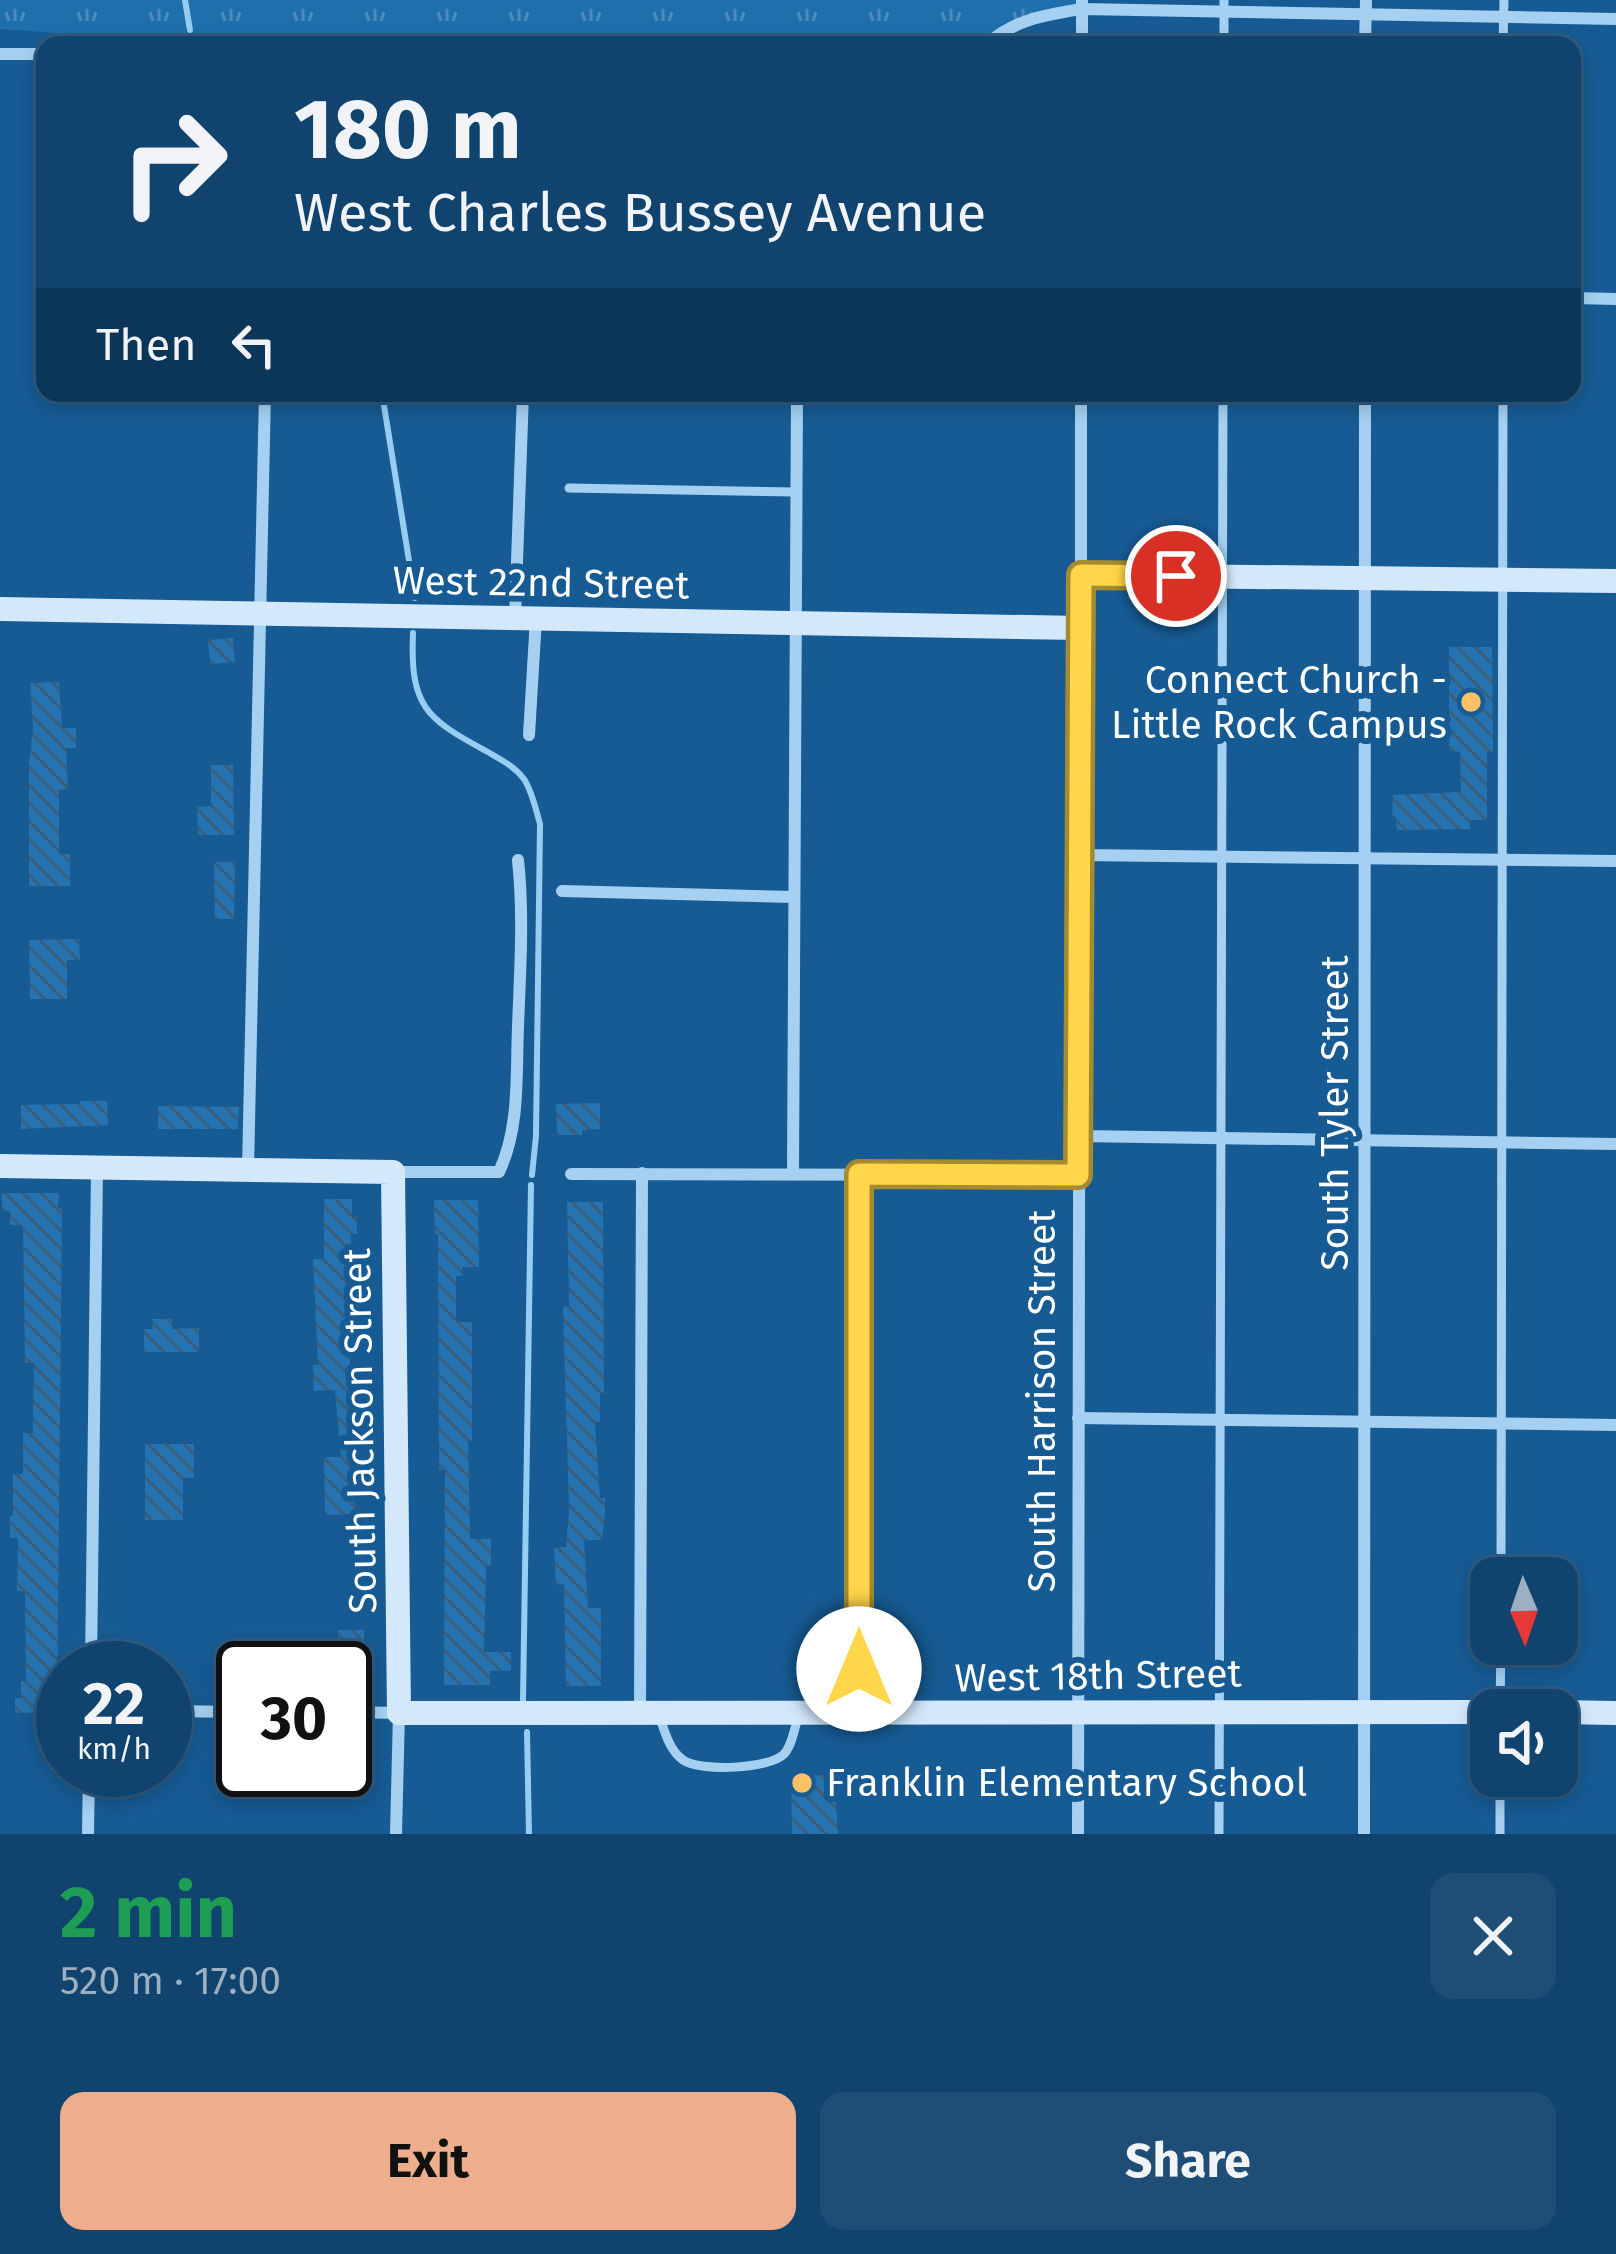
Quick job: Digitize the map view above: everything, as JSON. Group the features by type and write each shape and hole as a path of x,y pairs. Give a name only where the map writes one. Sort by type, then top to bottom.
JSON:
{"street":[{"path":"1082,4 1082,36"},
{"path":"997,36 1036,15 1082,4 1504,8 1616,19"},
{"path":"0,54 36,54"},
{"path":"1581,298 1616,298"},
{"path":"248,1170 265,402"},
{"path":"523,402 530,735"},
{"path":"793,1173 797,402"},
{"name":"South Harrison Street","path":"1078,1834 1081,402"},
{"name":"South Tyler Street","path":"1364,1834 1365,402"},
{"path":"1081,575 1616,581"},
{"name":"West 22nd Street","path":"0,609 1080,628"},
{"path":"1080,855 1616,861"},
{"path":"0,1166 499,1172 512,1138 514,1110 522,902 518,860"},
{"path":"562,891 794,897"},
{"path":"1079,1136 1616,1144"},
{"path":"91,1641 97,1168"},
{"name":"South Jackson Street","path":"393,1172 396,1834"},
{"path":"642,1173 649,1713"},
{"path":"572,1174 1078,1175"},
{"path":"859,1174 859,1714"},
{"path":"1078,1418 1616,1425"},
{"name":"West 18th Street","path":"372,1712 1470,1712"},
{"path":"1578,1712 1616,1713"},
{"path":"88,1834 89,1797"}],"lane":[{"path":"1219,1834 1223,402"},
{"path":"1501,1557 1503,402"},
{"path":"569,488 796,492"},
{"path":"649,1713 681,1759 697,1766 767,1765 787,1752 800,1714"},
{"path":"1500,1797 1500,1834"}],"green space":[{"path":"0,0 1082,0 1082,9 1036,15 1001,36 99,36 0,29"}],"building":[{"path":"233,638 235,662 210,664 208,640"},
{"name":"Connect Church - Little Rock Campus","path":"1449,647 1492,647 1493,751 1487,752 1487,820 1470,820 1470,829 1397,830 1393,795 1461,792 1460,752 1449,751"},
{"path":"59,682 62,728 76,728 76,748 66,748 68,789 59,790 59,854 70,854 70,886 29,886 30,683"},
{"path":"211,765 233,765 234,835 198,835 197,807 211,806"},
{"path":"214,862 235,862 234,919 215,919"},
{"path":"79,939 80,960 67,960 67,999 30,999 29,940"},
{"path":"107,1101 108,1125 21,1129 21,1105"},
{"path":"600,1103 600,1129 557,1135 556,1104"},
{"path":"158,1106 239,1107 238,1129 158,1129"},
{"path":"2,1193 59,1193 58,1208 62,1209 58,1641 36,1641 36,1712 15,1713 15,1698 21,1698 21,1681 26,1681 25,1591 17,1591 18,1538 10,1538 13,1474 23,1474 23,1433 33,1433 34,1363 25,1363 23,1226 10,1225 10,1212 2,1211"},
{"path":"324,1199 352,1199 352,1217 357,1217 357,1234 351,1234 347,1317 353,1406 360,1405 363,1439 354,1439 355,1514 325,1515 324,1457 341,1457 335,1390 314,1391 313,1365 318,1365 313,1259 324,1259"},
{"path":"434,1200 478,1200 479,1267 462,1267 462,1276 456,1276 456,1322 472,1322 470,1539 491,1539 484,1652 511,1652 511,1671 490,1671 490,1685 444,1685 445,1470 439,1470"},
{"path":"567,1202 603,1202 604,1393 600,1393 600,1422 595,1422 605,1511 602,1540 584,1540 588,1608 601,1608 601,1686 566,1686 564,1584 556,1585 554,1548 566,1547 569,1512 563,1307 569,1306"},
{"path":"152,1319 172,1319 172,1329 199,1328 199,1352 144,1352 144,1329 153,1329"},
{"path":"145,1444 194,1444 194,1478 183,1478 183,1520 145,1520"},
{"path":"338,1630 364,1630 364,1641 338,1641"},
{"name":"Franklin Elementary School","path":"834,1774 838,1834 792,1834 791,1777"}],"waterway":[{"path":"185,0 190,30"},
{"path":"383,402 415,598"},
{"path":"413,633 415,678 425,707 448,729 520,774 540,824 532,1175"},
{"path":"523,1701 531,1185"},
{"path":"527,1732 529,1834"}],"place":[{"name":"Connect Church - Little Rock Campus","path":"1471,702"},
{"name":"Franklin Elementary School","path":"802,1783"}],"route":[{"path":"859,1669 859,1174 1078,1175 1081,575 1176,576"}]}
